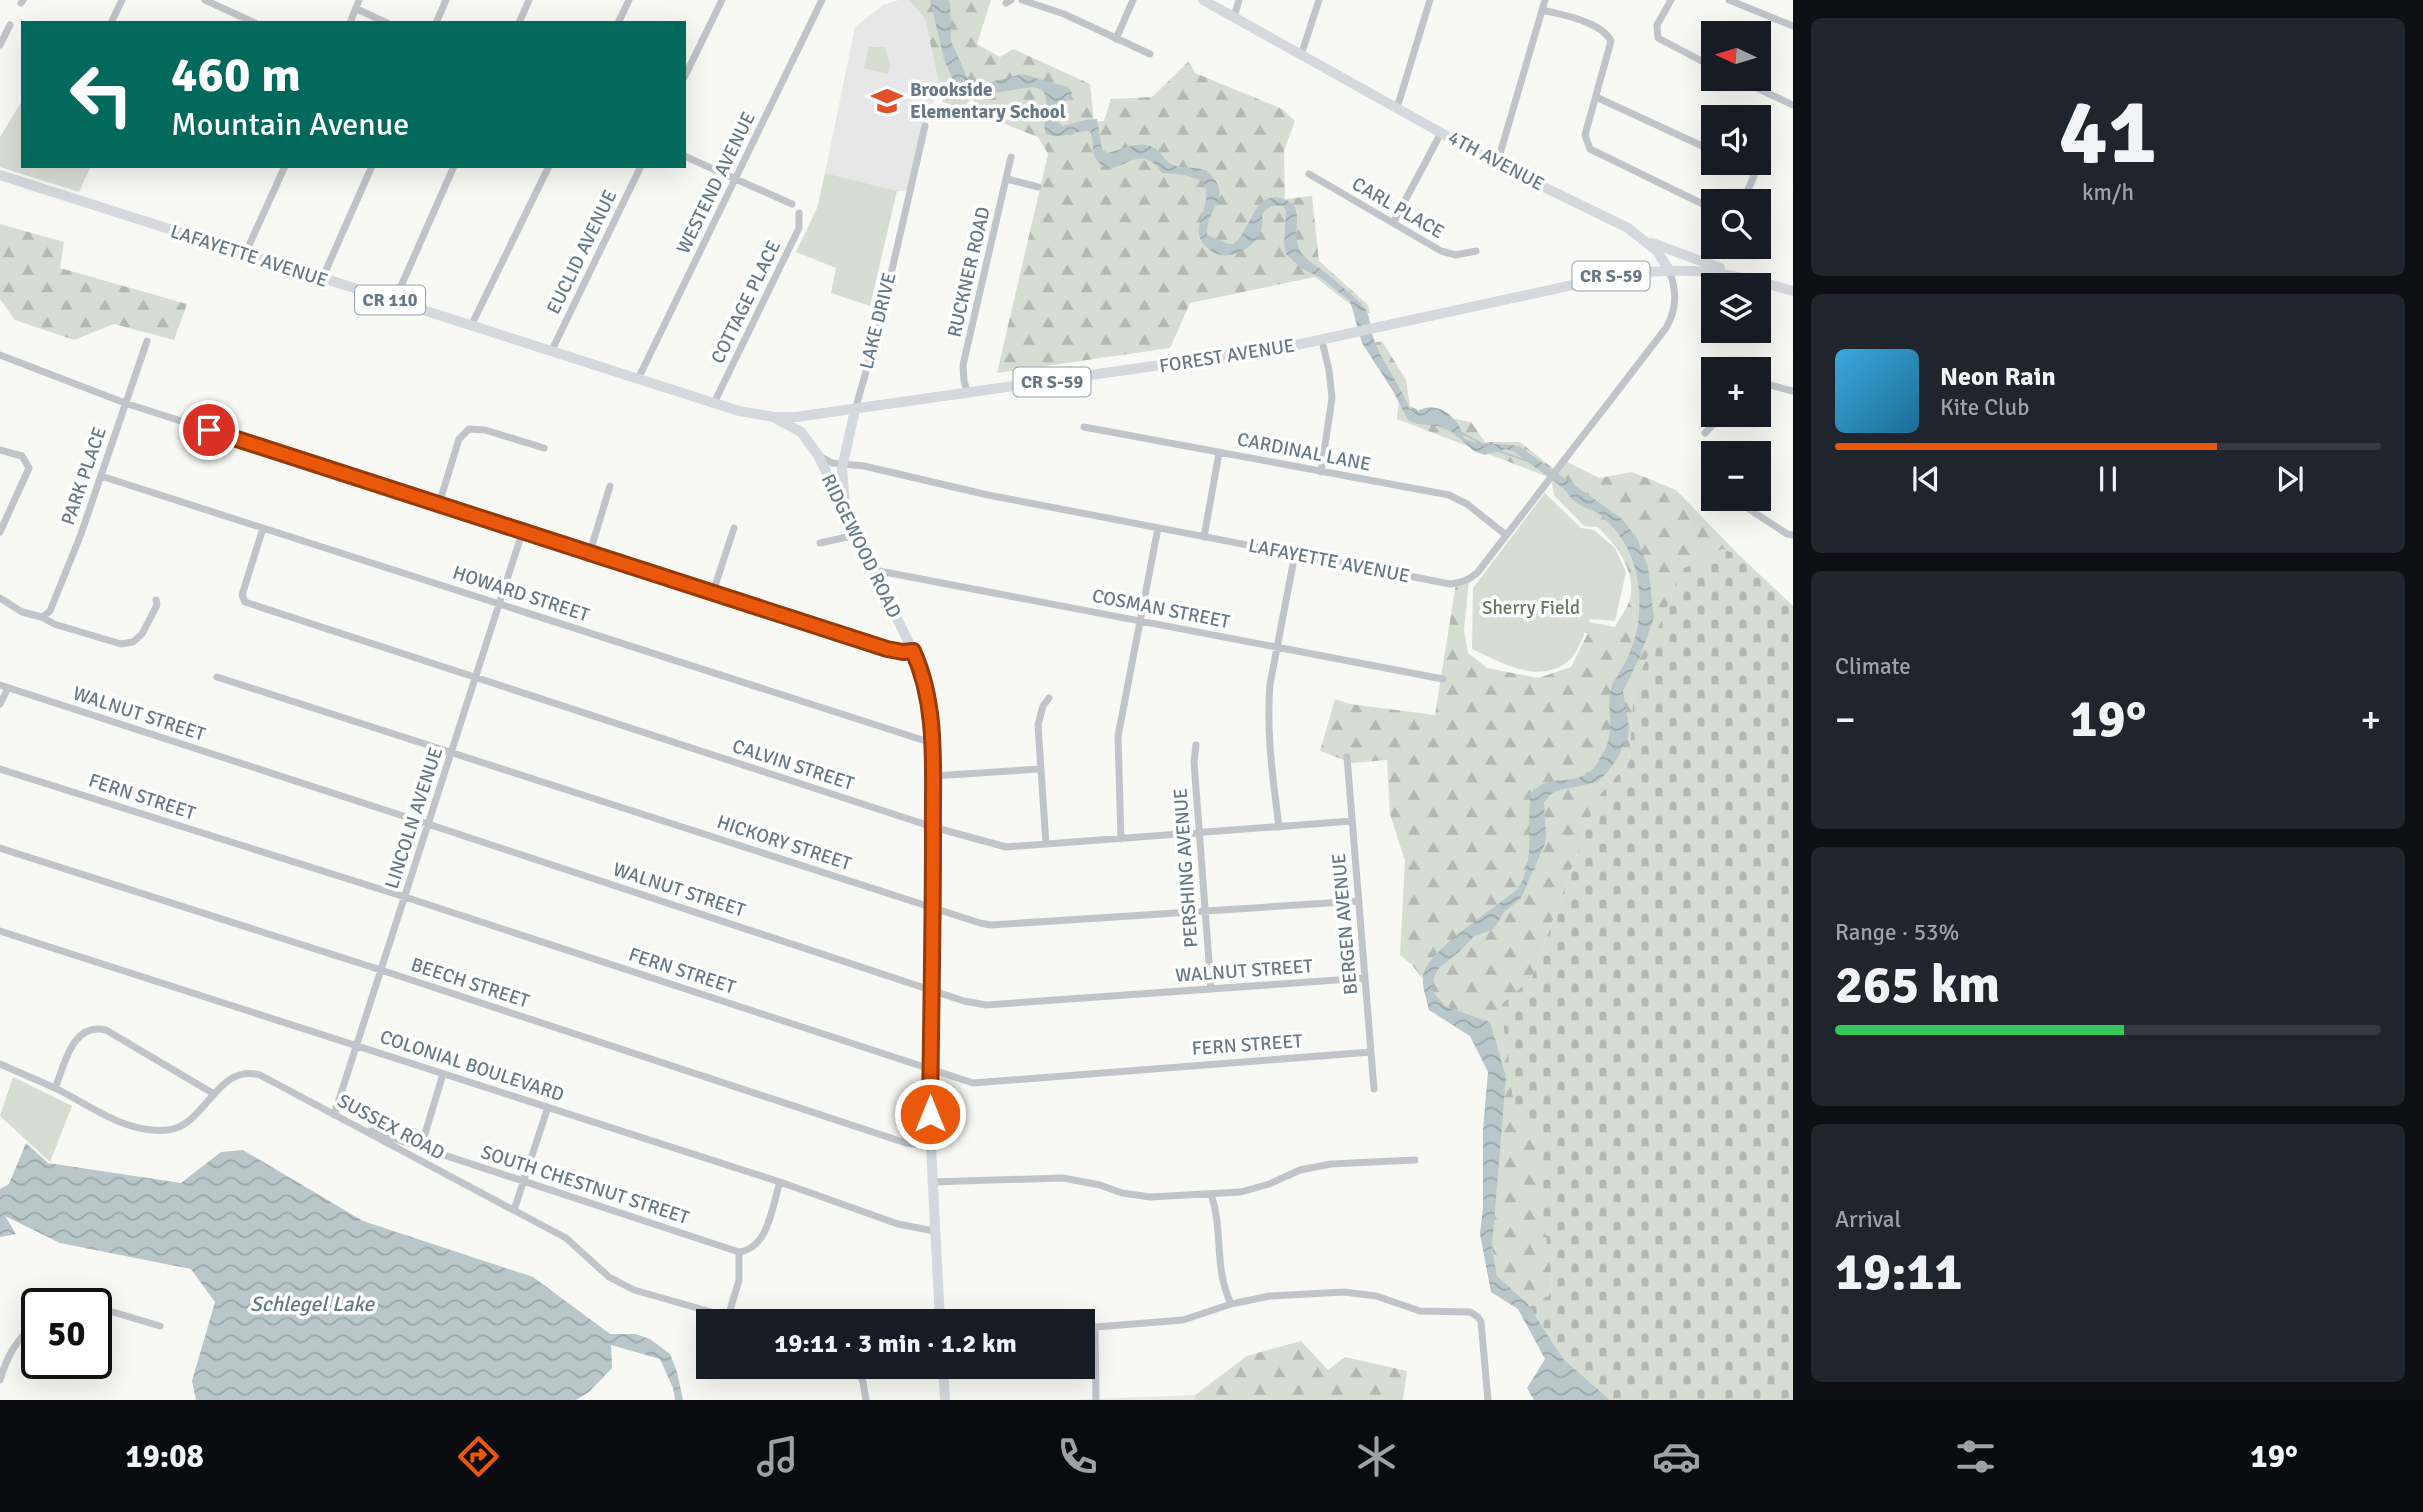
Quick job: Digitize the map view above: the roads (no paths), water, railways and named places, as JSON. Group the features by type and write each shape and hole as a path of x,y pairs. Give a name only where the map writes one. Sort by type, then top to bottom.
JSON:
{"main road":[{"name":"4TH AVENUE","path":"1203,0 1497,164 1628,228 1648,242 1669,270"},
{"name":"LAFAYETTE AVENUE","path":"0,175 739,411 777,417"},
{"path":"1648,242 1736,273"},
{"name":"FOREST AVENUE","path":"777,417 855,410 1322,341 1601,278 1669,270"},
{"path":"1669,270 1723,273"},
{"path":"1771,284 1793,290"},
{"name":"LAKE DRIVE","path":"847,517 842,488 842,463 855,410"},
{"name":"RIDGEWOOD ROAD","path":"777,417 801,432 818,455 913,651 929,697 933,776 931,1182 939,1309"},
{"path":"944,1379 945,1400"}],"street":[{"path":"112,21 122,0"},
{"path":"205,0 252,21"},
{"path":"351,21 359,0"},
{"path":"437,21 446,0"},
{"path":"520,21 529,0"},
{"path":"619,21 629,0"},
{"path":"686,74 722,0"},
{"name":"WESTEND AVENUE","path":"638,379 822,0"},
{"path":"1022,0 1064,14 1150,54"},
{"path":"1116,38 1133,0"},
{"path":"1234,17 1239,0"},
{"path":"1301,55 1319,0"},
{"path":"1397,108 1430,0"},
{"path":"1497,164 1545,0"},
{"path":"1671,0 1657,25 1658,38 1701,61"},
{"path":"1729,0 1793,26"},
{"path":"357,9 383,21"},
{"path":"1542,10 1582,21 1610,37 1611,46 1585,135 1590,149 1701,203"},
{"path":"0,45 10,25"},
{"path":"1763,91 1793,105"},
{"path":"1596,97 1701,145"},
{"name":"LAKE DRIVE","path":"855,410 882,312 925,126"},
{"path":"1392,223 1441,133"},
{"path":"686,157 792,204"},
{"name":"RUCKNER ROAD","path":"968,394 963,365 1011,157"},
{"path":"245,254 284,168"},
{"path":"322,279 371,168"},
{"path":"394,302 453,168"},
{"path":"471,326 548,168"},
{"name":"EUCLID AVENUE","path":"551,352 640,168"},
{"name":"CARL PLACE","path":"1309,174 1449,254 1476,251"},
{"path":"1007,179 1038,187"},
{"name":"COTTAGE PLACE","path":"714,403 799,228 799,213"},
{"name":"LAFAYETTE AVENUE","path":"818,455 827,461 999,497 1450,584 1459,583 1475,575 1666,328 1674,309 1675,298 1669,270"},
{"name":"PARK PLACE","path":"42,617 50,611 101,476 147,341"},
{"path":"1321,472 1332,398 1322,341"},
{"path":"0,355 125,403 887,649 913,651"},
{"path":"1771,385 1793,391"},
{"name":"CARDINAL LANE","path":"1084,427 1449,495 1467,504 1506,535"},
{"path":"1705,433 1711,427"},
{"path":"439,504 459,439 469,429 485,430 544,448"},
{"path":"0,450 22,456 29,468 0,532"},
{"path":"1204,537 1219,453"},
{"name":"HOWARD STREET","path":"101,476 932,743"},
{"path":"590,552 610,486"},
{"path":"1752,511 1787,534 1793,535"},
{"name":"CALVIN STREET","path":"262,528 242,599 245,602 933,827 1006,847 1352,821"},
{"path":"713,592 734,528"},
{"path":"1121,839 1118,736 1158,528"},
{"name":"LINCOLN AVENUE","path":"334,1115 523,530"},
{"path":"820,543 856,535"},
{"path":"1279,827 1268,728 1270,684 1294,554"},
{"name":"COSMAN STREET","path":"874,570 1443,679"},
{"path":"0,598 22,612 42,617 54,624 114,643 127,644 142,634 157,605 156,600"},
{"name":"HICKORY STREET","path":"217,677 933,909 992,925 1359,901"},
{"path":"0,704 4,687"},
{"name":"WALNUT STREET","path":"4,687 964,1001 986,1005 1365,978"},
{"path":"1046,844 1038,725 1049,698"},
{"name":"PERSHING AVENUE","path":"1196,745 1194,762 1211,988"},
{"name":"BERGEN AVENUE","path":"1347,757 1374,1089"},
{"name":"FERN STREET","path":"0,769 405,897 974,1083 1371,1052"},
{"path":"933,776 1040,769"},
{"name":"BEECH STREET","path":"0,848 906,1143 931,1146"},
{"name":"COLONIAL BOULEVARD","path":"0,931 780,1182 898,1224 934,1231"},
{"path":"55,1088 75,1040 84,1031 97,1028 106,1030 214,1094"},
{"name":"SUSSEX ROAD","path":"0,1064 55,1088 127,1126 166,1130 184,1124 228,1080 253,1073 566,1238 621,1284 699,1309"},
{"path":"421,1147 443,1074"},
{"path":"514,1210 548,1107"},
{"name":"SOUTH CHESTNUT STREET","path":"351,1124 739,1252"},
{"path":"931,1182 1063,1178 1136,1196 1211,1194 1256,1188 1314,1166 1415,1160"},
{"path":"730,1309 739,1280 739,1252 753,1248 762,1239 780,1182"},
{"path":"1211,1194 1216,1214 1221,1275 1231,1304"},
{"path":"1096,1400 1095,1327 1183,1320 1231,1304 1270,1296 1344,1292 1377,1296 1420,1311 1475,1313 1481,1322 1488,1400"},
{"path":"112,1312 160,1326"},
{"path":"0,1380 4,1365 21,1339"},
{"path":"862,1379 866,1400"}],"water":[{"path":"930,0 950,2 951,41 968,79 979,85 1022,74 1068,87 1072,93 1069,100 1058,107 1055,120 1063,126 1097,119 1102,149 1107,153 1132,146 1150,146 1173,165 1207,171 1219,188 1219,196 1210,217 1207,235 1233,244 1265,200 1274,197 1291,203 1297,215 1299,247 1305,257 1344,288 1366,310 1376,346 1409,408 1416,412 1431,407 1446,412 1457,423 1464,438 1471,441 1520,447 1621,518 1637,538 1648,567 1654,618 1639,659 1623,691 1628,736 1608,772 1597,782 1556,791 1549,796 1544,803 1545,844 1521,898 1504,912 1494,929 1474,936 1439,968 1432,990 1445,1006 1490,1022 1506,1077 1492,1246 1497,1276 1527,1303 1563,1359 1610,1400 1534,1400 1527,1388 1545,1359 1518,1309 1491,1292 1480,1234 1483,1208 1483,1130 1488,1072 1470,1036 1429,1010 1423,978 1426,968 1443,947 1519,886 1528,862 1531,793 1545,783 1582,776 1593,768 1605,749 1610,731 1611,688 1628,656 1637,630 1638,584 1631,556 1624,542 1604,518 1577,503 1562,487 1515,452 1506,449 1485,455 1474,451 1452,432 1438,426 1417,424 1408,420 1362,343 1350,301 1321,278 1301,268 1286,254 1286,211 1283,206 1271,207 1262,214 1260,234 1247,248 1235,254 1216,254 1203,243 1199,235 1206,201 1203,181 1185,175 1162,173 1145,159 1137,159 1113,168 1106,167 1094,156 1090,131 1058,136 1046,134 1046,98 1040,89 1032,87 969,97 953,80 944,59"},
{"name":"Schlegel Lake","path":"26,1143 48,1163 181,1183 221,1152 243,1150 363,1221 533,1277 610,1334 635,1334 650,1339 670,1354 683,1400 675,1400 673,1388 660,1359 611,1345 612,1368 589,1392 576,1400 196,1400 192,1381 215,1302 191,1269 60,1243 5,1216 16,1234 0,1237 0,1189 9,1184"}],"waterway":[{"path":"1462,433 1484,445"},
{"path":"1499,451 1527,461"}],"place":[{"name":"Brookside Elementary School","path":"887,101"}],"park label":[{"name":"Sherry Field","path":"1531,608"}]}
